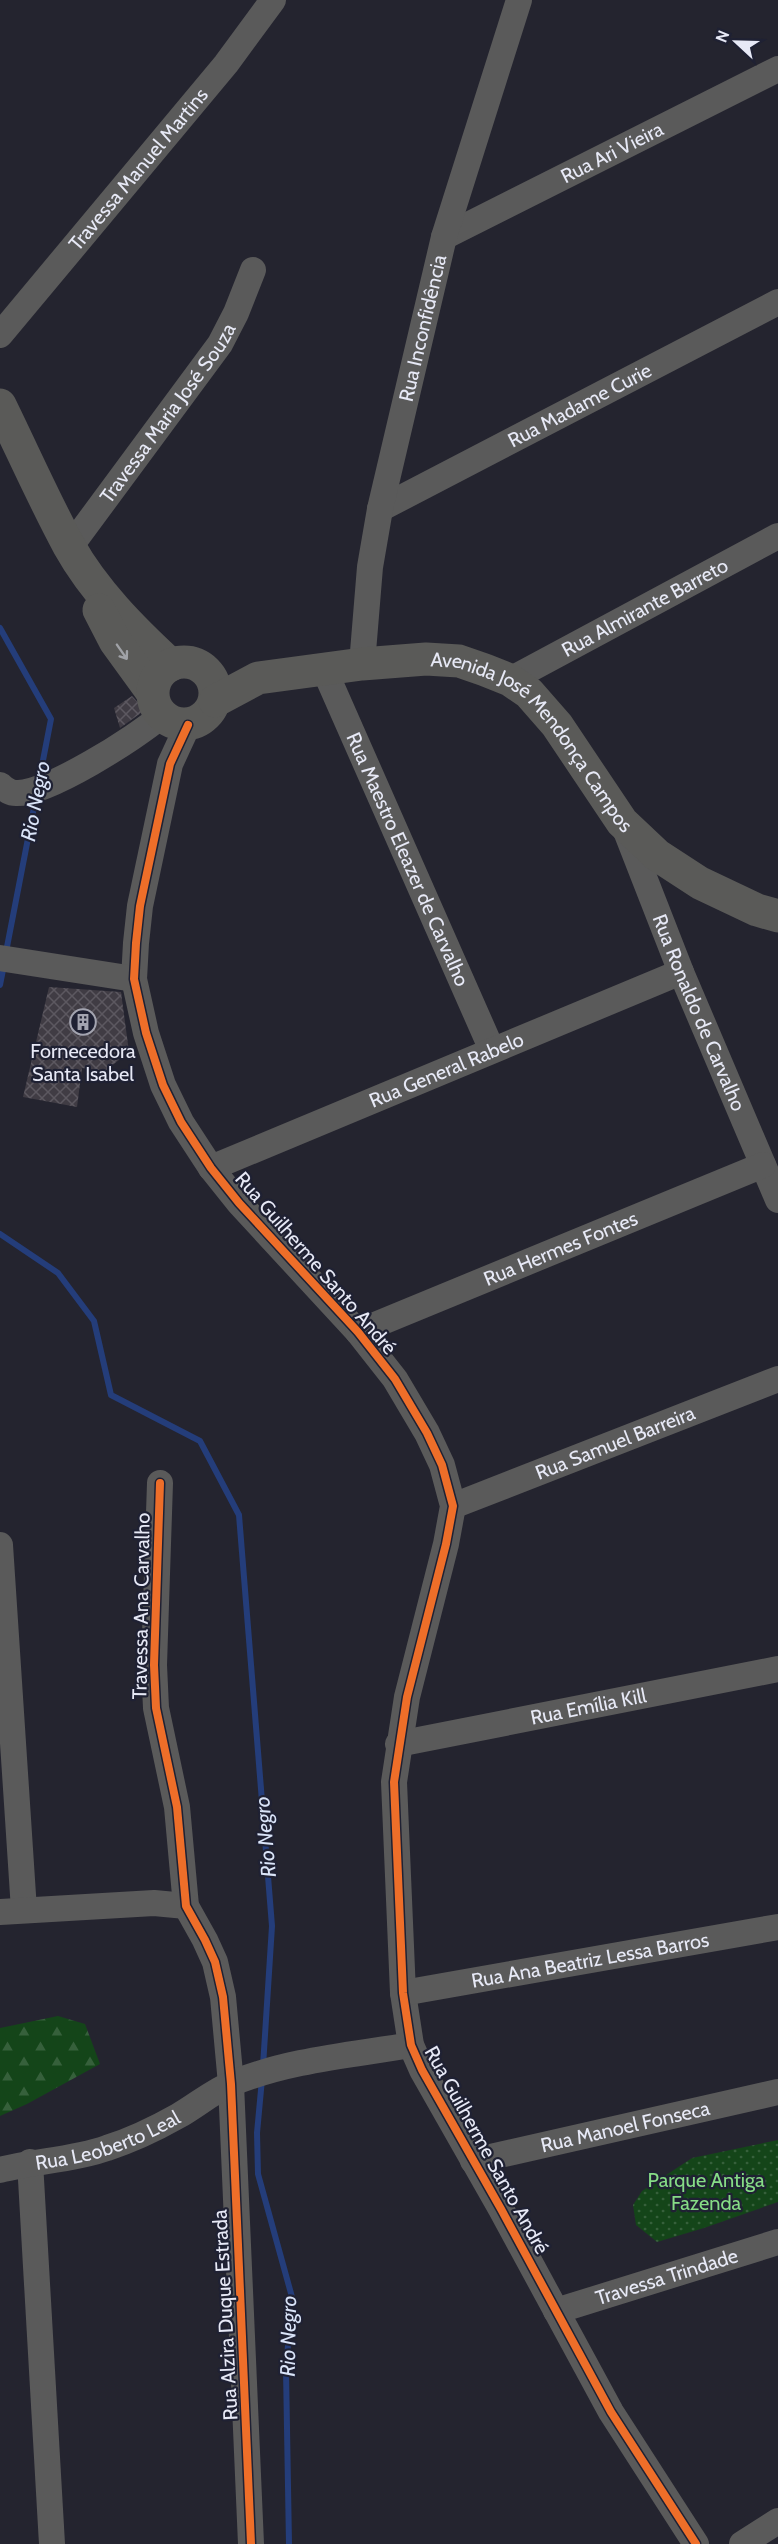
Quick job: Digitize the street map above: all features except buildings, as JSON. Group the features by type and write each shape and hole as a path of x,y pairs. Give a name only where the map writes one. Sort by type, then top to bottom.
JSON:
{"main road":[{"path":"0,405 69,547 91,579 130,626 171,665"},
{"path":"91,579 99,611 115,641 167,713 200,721 209,712 214,701 215,689 211,677 202,668 187,662 171,665 161,671 155,681 167,713"},
{"name":"Avenida José Mendonça Campos","path":"202,668 258,678 362,664 426,659 459,661 510,680 529,693 557,725 582,758 622,822 657,855 700,883 758,910 778,916"},
{"name":"Avenida José Mendonça Campos","path":"214,701 258,678"}],"street":[{"name":"Travessa Manuel Martins","path":"0,335 226,64 273,0"},
{"name":"Rua Inconfidência","path":"362,664 370,567 380,509 444,237 519,0"},
{"name":"Rua Ari Vieira","path":"444,237 778,69"},
{"name":"Travessa Maria José Souza","path":"69,547 220,344 236,313 253,270"},
{"name":"Rua Madame Curie","path":"380,509 778,302"},
{"name":"Rua Almirante Barreto","path":"510,680 778,536"},
{"name":"Rua Maestro Eleazer de Carvalho","path":"324,669 492,1050"},
{"name":"Rua Guilherme Santo André","path":"167,713 170,764 140,906 134,979 146,1033 163,1085 181,1122 211,1168 239,1203 358,1332 395,1379 427,1433 442,1465 453,1506 446,1544 407,1697 394,1782 403,1993 411,2045 422,2070 611,2412 696,2544"},
{"path":"0,785 8,792 17,794 58,779 106,755 167,713"},
{"name":"Rua Ronaldo de Carvalho","path":"622,822 681,972 778,1200"},
{"path":"10,959 134,979"},
{"name":"Rua General Rabelo","path":"211,1168 681,972"},
{"name":"Rua Hermes Fontes","path":"358,1332 763,1165"},
{"name":"Rua Samuel Barreira","path":"453,1506 778,1379"},
{"name":"Travessa Ana Carvalho","path":"160,1483 154,1665 156,1708 177,1807 186,1906"},
{"path":"0,1545 12,1911 154,1903 186,1906"},
{"name":"Rua Emília Kill","path":"398,1744 778,1669"},
{"name":"Rua Alzira Duque Estrada","path":"186,1906 206,1940 215,1962 223,1997 231,2084 251,2544"},
{"name":"Rua Ana Beatriz Lessa Barros","path":"403,1993 778,1928"},
{"name":"Rua Leoberto Leal","path":"52,2544 30,2162 105,2149 178,2116 231,2084 256,2076 290,2066 411,2045"},
{"name":"Rua Manoel Fonseca","path":"473,2161 778,2092"},
{"path":"0,2170 30,2162"},
{"name":"Travessa Trindade","path":"556,2311 778,2242"},
{"path":"742,2544 778,2521"}],"green space":[{"path":"58,2016 85,2024 100,2064 27,2104 0,2116 0,2028"},
{"name":"Parque Antiga Fazenda","path":"778,2140 778,2202 657,2242 636,2225 633,2205 642,2191 692,2158"}],"waterway":[{"name":"Rio Negro","path":"0,628 51,719 39,781"},
{"name":"Rio Negro","path":"6,952 36,797"},
{"name":"Rio Negro","path":"0,985 4,965"},
{"name":"Rio Negro","path":"0,1234 58,1273 94,1321 111,1395 200,1441 239,1515 272,1926 263,2066"},
{"name":"Rio Negro","path":"262,2079 257,2133 258,2174 292,2297 286,2370 289,2544"}],"cycle path":[{"path":"188,725 170,764 140,906 136,943 134,979 146,1033 163,1085 181,1122 211,1168 239,1203 358,1332 395,1379 427,1433 442,1465 453,1506 446,1544 407,1697 394,1782 403,1993 411,2045 422,2070 501,2209 611,2412 696,2544"},
{"path":"160,1483 154,1665 156,1708 177,1807 186,1906 215,1962 223,1997 231,2084 251,2544"}],"place":[{"name":"Fornecedora Santa Isabel","path":"83,1022"}]}
